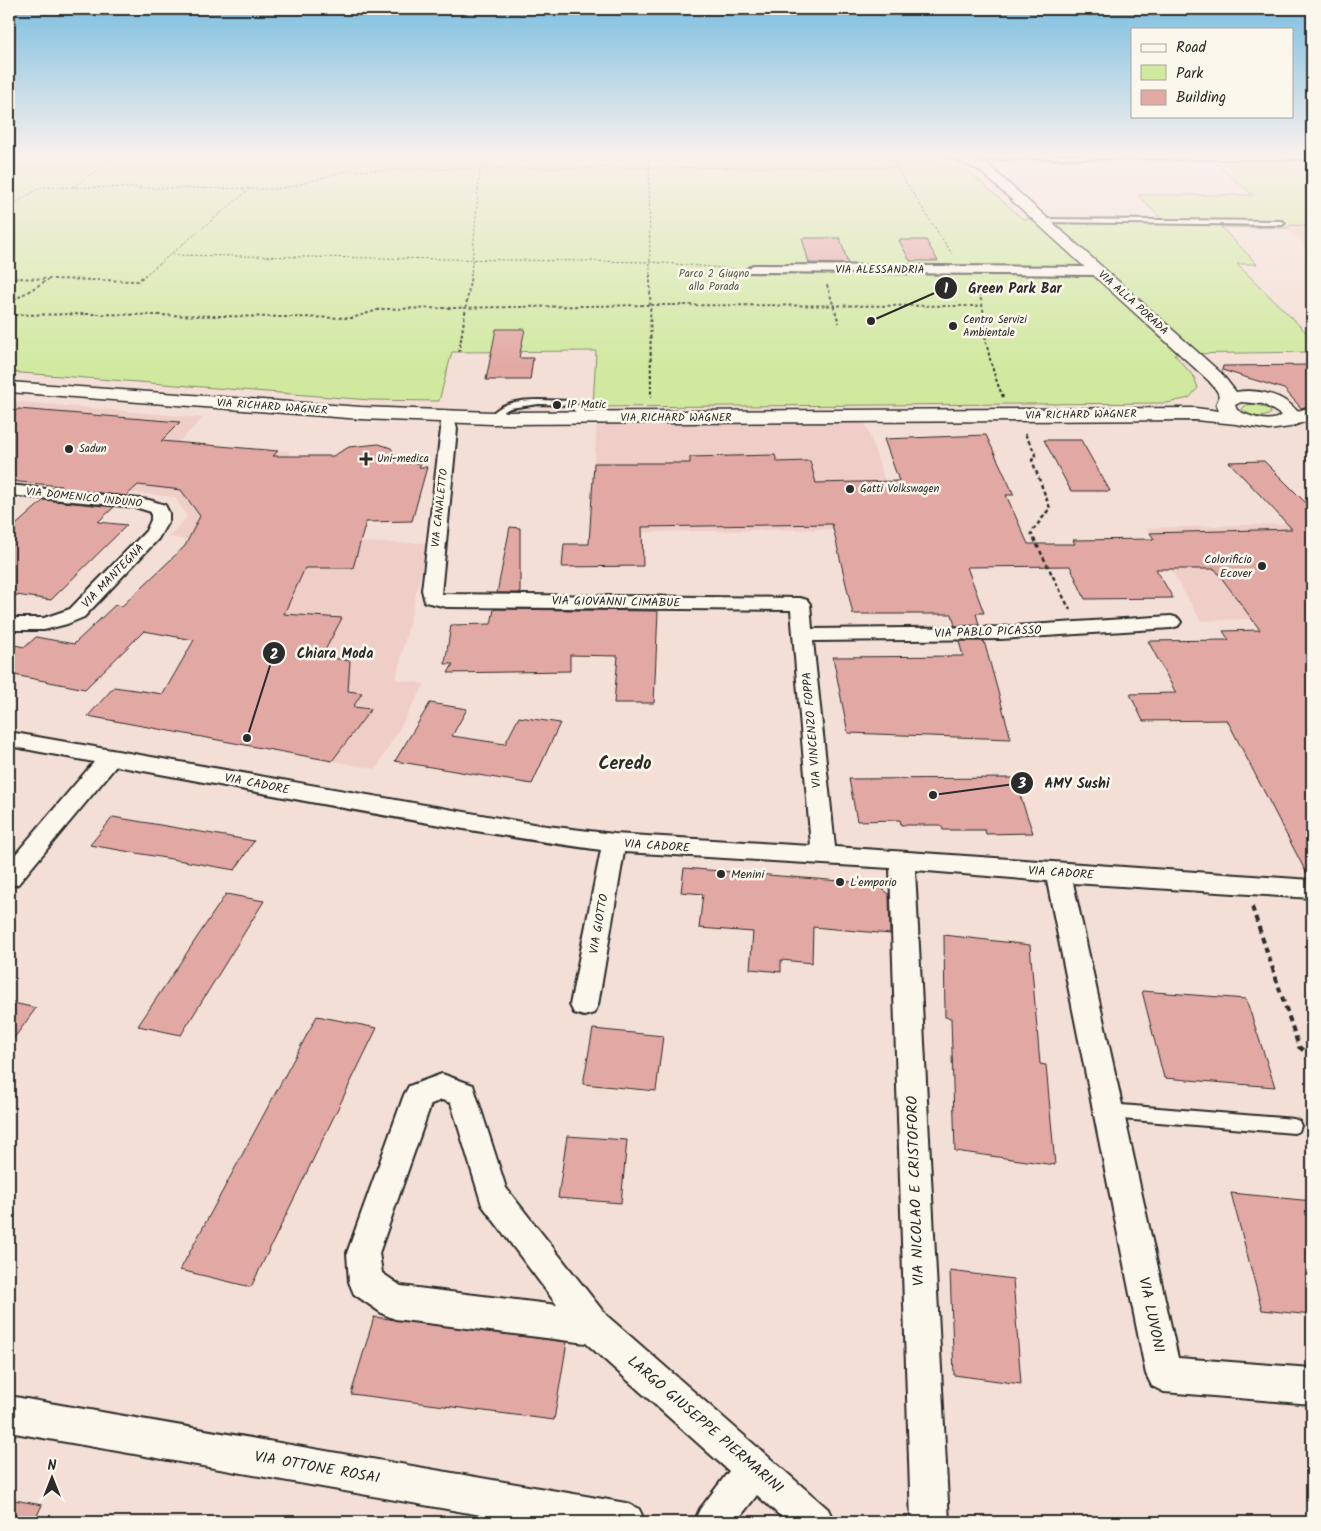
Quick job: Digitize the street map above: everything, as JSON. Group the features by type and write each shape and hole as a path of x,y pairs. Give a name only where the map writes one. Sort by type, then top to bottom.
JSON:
{"street":[{"name":"VIA ALLA PORADA","path":"1048,226 1215,377 1228,393 1230,408"},
{"name":"VIA ALESSANDRIA","path":"753,269 1097,271"},
{"name":"VIA ALLA PORADA","path":"1215,377 1269,400"},
{"name":"VIA RICHARD WAGNER","path":"9,387 361,413 492,418 1195,414 1230,408"},
{"path":"1269,400 1288,410 1291,415 1282,427 1285,440 1230,408 1243,397 1269,400 1312,409"},
{"path":"1287,421 1299,415 1312,413"},
{"name":"VIA CANALETTO","path":"432,598 431,590 448,417"},
{"name":"VIA DOMENICO INDUNO","path":"9,490 135,502 159,509"},
{"name":"VIA MANTEGNA","path":"9,624 45,625 63,620 77,613 152,535 160,524 162,516 159,509"},
{"name":"VIA GIOVANNI CIMABUE","path":"432,598 447,601 800,604"},
{"name":"VIA VINCENZO FOPPA","path":"800,604 824,856"},
{"name":"VIA PABLO PICASSO","path":"803,635 1000,633 1172,622"},
{"name":"VIA CADORE","path":"9,739 539,833 614,843 902,860 1058,873 1312,889"},
{"path":"9,878 111,757"},
{"name":"VIA GIOTTO","path":"584,1005 614,843"},
{"name":"VIA NICOLAO E CRISTOFORO","path":"902,860 930,1522"},
{"name":"VIA LUVONI","path":"1058,873 1164,1374 1312,1386"},
{"name":"LARGO GIUSEPPE PIERMARINI","path":"594,1327 395,1302 366,1282 363,1253 419,1095 442,1087 463,1094 493,1196 594,1327 815,1522"},
{"name":"VIA OTTONE ROSAI","path":"9,1414 626,1522"},
{"path":"713,1522 754,1468"}],"lane":[{"path":"1107,1111 1294,1126"}],"path":[{"path":"9,278 138,281 206,226"},
{"path":"459,352 472,268 474,226"},
{"path":"650,226 652,402"},
{"path":"172,255 650,262 681,263 725,269 753,269"},
{"path":"824,270 823,275 839,323"},
{"path":"9,303 50,279"},
{"path":"9,315 89,314 352,318 382,309 651,305 983,306"},
{"path":"1015,416 1036,455 1032,460 1050,508 1031,533 1080,628"},
{"path":"1250,902 1298,1047 1312,1057"}],"shaded area":[{"path":"1291,226 1312,226 1312,252 1287,229"},
{"path":"10,401 203,418 178,443 290,451 250,542 428,543 396,679 425,684 376,769 135,724 185,672 177,670 246,549 168,537 187,517 175,497 9,481"},
{"path":"864,419 901,528 590,533 597,421"},
{"path":"1312,523 1312,616 1201,621 1147,528"}],"green space":[{"name":"Parco 2 Giugno alla Porada","path":"9,226 1290,226 1288,228 1221,227 1257,264 1237,264 1312,338 1312,352 1174,354 1194,377 1198,388 1189,398 1167,403 593,407 596,351 452,352 439,401 370,400 9,372"},
{"path":"1255,404 1269,409 1271,413 1264,416 1256,416 1248,414 1242,409 1246,405"}],"building":[{"path":"802,238 840,238 848,264 809,263"},
{"path":"899,240 926,240 938,261 910,261"},
{"path":"496,329 525,329 519,358 533,358 530,380 486,380"},
{"path":"1312,365 1312,405 1301,408 1284,389 1222,370 1223,366"},
{"path":"18,409 180,422 161,441 278,451 273,456 333,456 349,447 379,444 391,448 400,463 421,463 419,467 427,467 412,521 366,522 353,568 305,568 284,614 342,618 322,656 350,661 348,691 362,693 353,707 371,709 332,761 88,716 114,687 163,694 194,640 144,631 85,689 9,674 9,644 25,647 36,637 74,644 115,605 122,606 185,546 200,516 181,490 138,485 126,496 58,488 61,486 9,481 9,417"},
{"path":"986,435 1014,495 1006,495 1028,544 1075,544 1073,540 1154,539 1150,533 1292,529 1229,462 1264,461 1312,509 1312,878 1309,878 1227,720 1143,721 1130,694 1176,693 1148,641 1229,640 1223,631 1260,630 1215,569 1156,569 1173,598 1085,599 1070,566 967,567 984,613 976,613 979,625 955,626 952,614 853,614 832,524 642,527 643,566 562,567 564,544 589,544 594,463 690,463 690,457 775,455 777,462 810,461 816,483 899,481 884,439"},
{"path":"1044,440 1081,440 1110,491 1071,491"},
{"path":"44,500 114,507 98,522 127,525 51,600 9,594 9,531"},
{"path":"510,527 520,528 520,593 497,593"},
{"path":"494,609 658,611 654,703 614,703 618,656 570,655 570,671 448,673 453,664 445,664 451,625 491,624"},
{"path":"959,641 984,641 1011,739 848,733 833,657 963,656"},
{"path":"430,703 467,709 452,736 505,744 519,717 560,723 532,784 395,761"},
{"path":"1014,778 1033,833 986,834 985,830 943,830 941,825 901,825 900,820 857,821 849,779"},
{"path":"113,817 254,841 235,870 90,845"},
{"path":"684,868 876,884 889,894 890,934 813,927 812,963 781,960 781,972 750,969 753,932 699,928 703,894 681,892"},
{"path":"226,894 264,901 181,1035 138,1026"},
{"path":"944,935 1030,945 1040,1064 1046,1065 1055,1165 955,1151 951,1018 945,1017"},
{"path":"1142,991 1246,999 1275,1087 1164,1078"},
{"path":"9,1002 36,1008 9,1045"},
{"path":"317,1016 377,1028 251,1287 180,1270"},
{"path":"593,1029 663,1036 656,1091 583,1084"},
{"path":"567,1136 627,1140 621,1203 558,1198"},
{"path":"1231,1193 1312,1201 1312,1315 1262,1310"},
{"path":"950,1271 1013,1279 1021,1384 954,1375"},
{"path":"374,1317 567,1342 554,1420 351,1394"},
{"path":"9,1499 42,1505 34,1522 9,1522"}],"place":[{"name":"Green Park Bar","path":"871,321"},
{"name":"Centro Servizi Ambientale","path":"953,326"},
{"name":"IP Matic","path":"557,405"},
{"name":"Sadun","path":"69,449"},
{"name":"Uni-medica","path":"366,459"},
{"name":"Gatti Volkswagen","path":"850,489"},
{"name":"Colorificio Ecover","path":"1262,566"},
{"name":"Chiara Moda","path":"247,738"},
{"name":"AMY Sushi","path":"933,795"},
{"name":"Menini","path":"721,874"},
{"name":"L'emporio","path":"840,882"}],"district":[{"name":"Ceredo","path":"625,764"}]}
